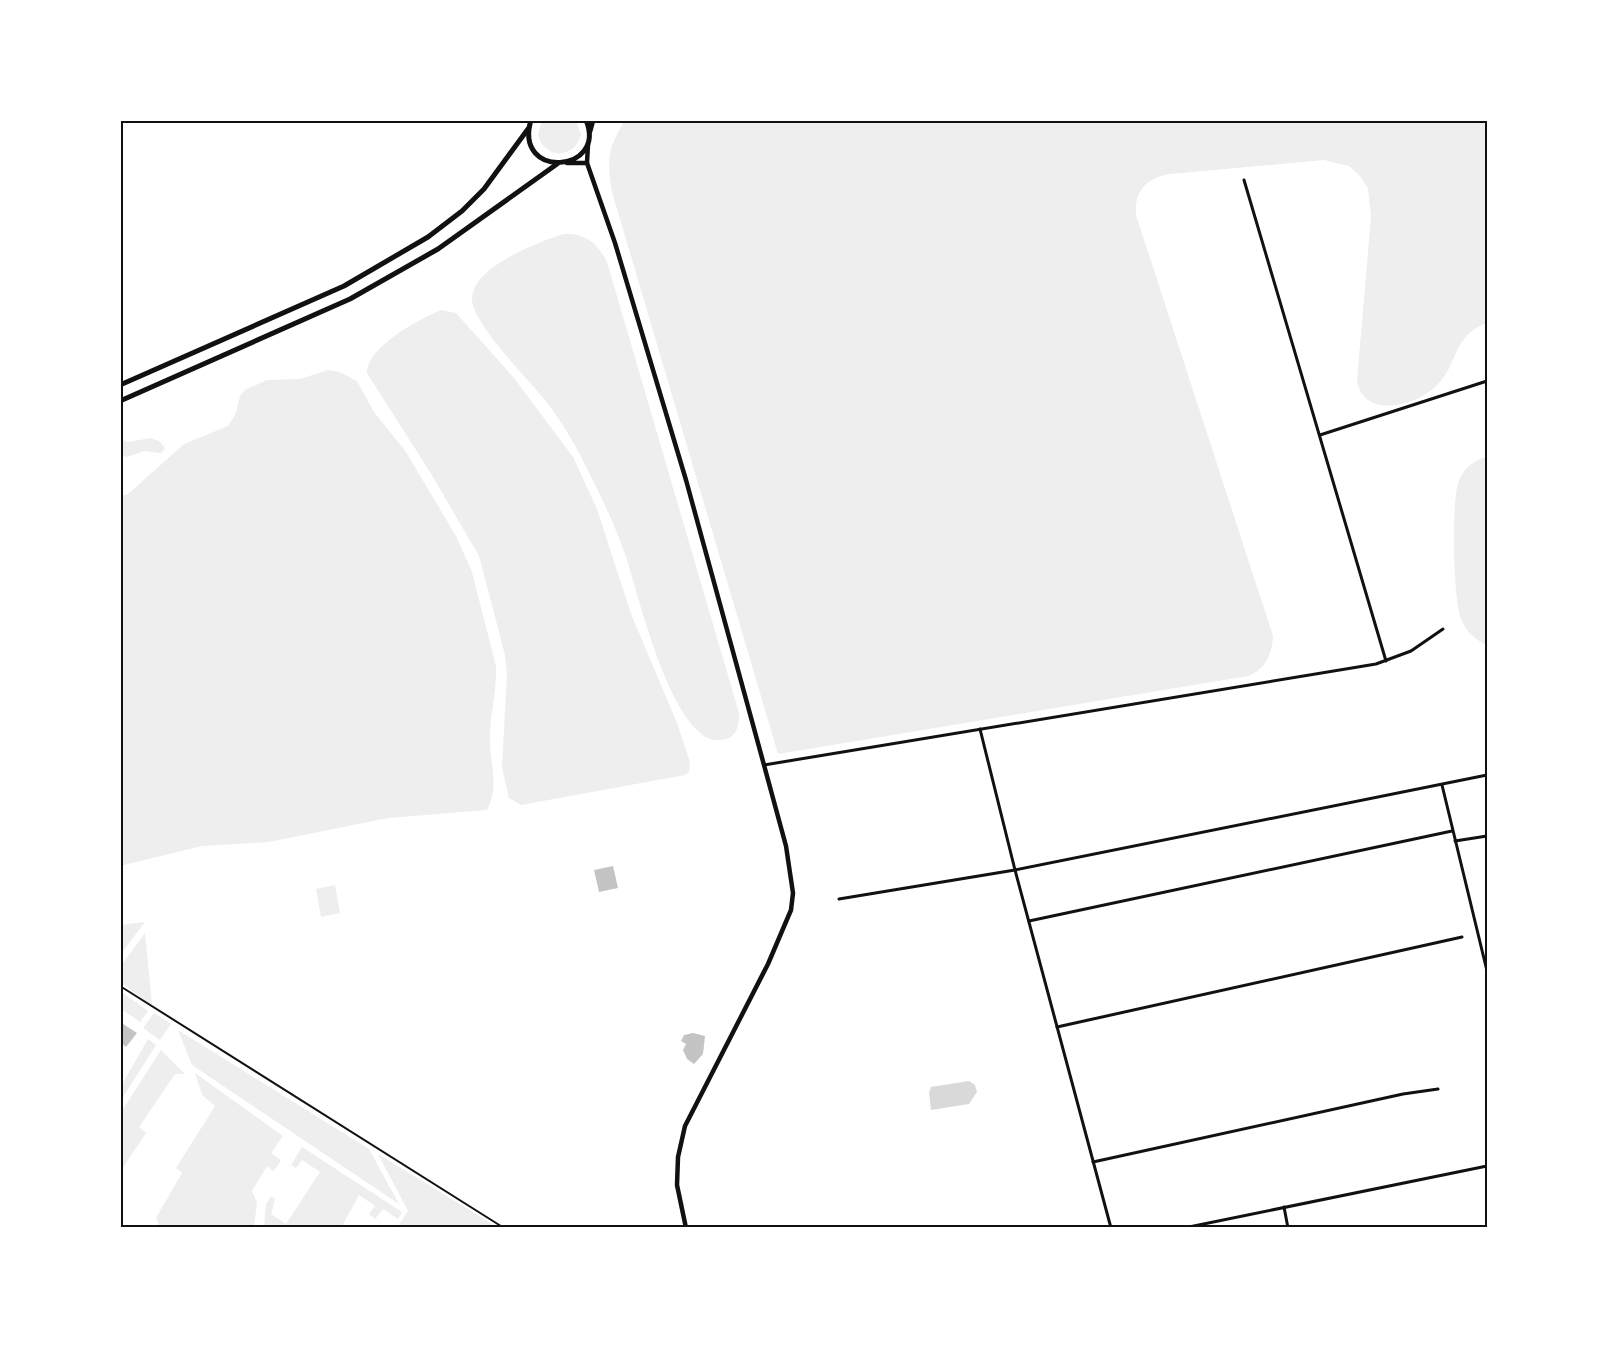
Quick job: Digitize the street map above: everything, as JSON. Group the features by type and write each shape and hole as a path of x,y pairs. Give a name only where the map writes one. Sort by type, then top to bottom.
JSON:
{"main road":[{"path":"120,385 344,286 428,237 462,211 484,189 528,129 531,120"},
{"path":"586,120 589,132"},
{"path":"593,120 589,132 587,163 615,243 682,468 765,765 786,846 793,893 791,910 768,964 685,1126 678,1157 676,1185 686,1228"},
{"path":"528,129 532,148 547,161 557,164"},
{"path":"567,162 583,151 588,142"},
{"path":"120,401 350,299 438,249 557,164 587,163"}],"street":[{"path":"1244,180 1386,661"},
{"path":"1320,435 1487,381"},
{"path":"765,765 1386,661 1411,651 1443,629"},
{"path":"980,729 1014,870 1111,1228"},
{"path":"839,899 1014,870 1487,775"},
{"path":"1442,785 1487,971"},
{"path":"1029,921 1452,831"},
{"path":"1455,841 1487,836"},
{"path":"1057,1027 1462,938"},
{"path":"120,986 504,1228"},
{"path":"1093,1162 1403,1094 1438,1089"},
{"path":"1184,1228 1487,1166"},
{"path":"1284,1207 1288,1228"}],"shaded area":[{"path":"542,120 576,120 581,135 577,143 566,152 552,152 546,149 538,135"},
{"path":"625,120 1487,120 1487,323 1467,335 1443,378 1427,393 1416,399 1391,406 1369,401 1361,393 1357,380 1371,217 1368,188 1360,176 1349,166 1324,160 1170,174 1149,182 1137,199 1136,215 1273,636 1271,649 1264,665 1248,676 778,754 612,192 609,171 610,155"},
{"path":"564,234 579,235 590,240 607,262 739,713 735,732 726,739 707,738 690,722 674,697 660,666 620,541 577,449 549,405 492,338 475,310 472,299 475,287 494,266 523,250"},
{"path":"441,310 456,313 514,378 573,457 597,509 631,614 677,723 690,762 689,772 685,775 521,805 509,798 502,768 507,673 505,655 479,556 430,472 367,373 369,363 375,353 385,344 408,327"},
{"path":"328,370 340,372 357,381 374,412 406,452 456,536 472,572 496,666 490,732 494,781 487,810 388,818 269,842 202,846 120,866 120,496 128,494 184,444 228,426 236,413 240,396 245,390 267,380 300,379"},
{"path":"151,438 159,441 165,448 161,453 144,451 127,457 120,455 120,439 128,442"},
{"path":"1487,457 1487,645 1471,635 1461,619 1456,592 1454,550 1456,491 1459,480 1470,465"},
{"path":"335,885 340,913 321,917 316,889"},
{"path":"145,922 120,955 120,925"},
{"path":"145,933 152,1005 120,982 120,967"},
{"path":"120,991 148,1011 140,1022 120,1008"},
{"path":"154,1013 171,1024 160,1040 143,1028"},
{"path":"178,1030 369,1149 399,1204 192,1065"},
{"path":"148,1039 156,1045 120,1102 120,1088"},
{"path":"161,1050 185,1074 175,1074 139,1127 146,1133 120,1172 120,1114"},
{"path":"195,1073 283,1136 271,1153 281,1160 274,1171 267,1166 252,1191 257,1202 254,1228 160,1228 156,1218 182,1173 176,1168 215,1106 202,1095"},
{"path":"969,1081 975,1085 977,1092 969,1104 931,1110 929,1092 931,1087"},
{"path":"302,1147 402,1212 398,1219 383,1209 375,1219 369,1214 375,1206 359,1195 341,1228 264,1228 266,1204 271,1196 275,1199 271,1214 286,1224 320,1172 302,1160 296,1168 291,1165"},
{"path":"378,1154 499,1228 397,1228 408,1211"}],"building":[{"path":"613,866 618,888 599,892 594,870"},
{"path":"120,1022 137,1033 126,1047 120,1042"},
{"path":"693,1033 705,1036 703,1054 694,1064 687,1059 683,1050 686,1044 681,1041 684,1035"}]}
